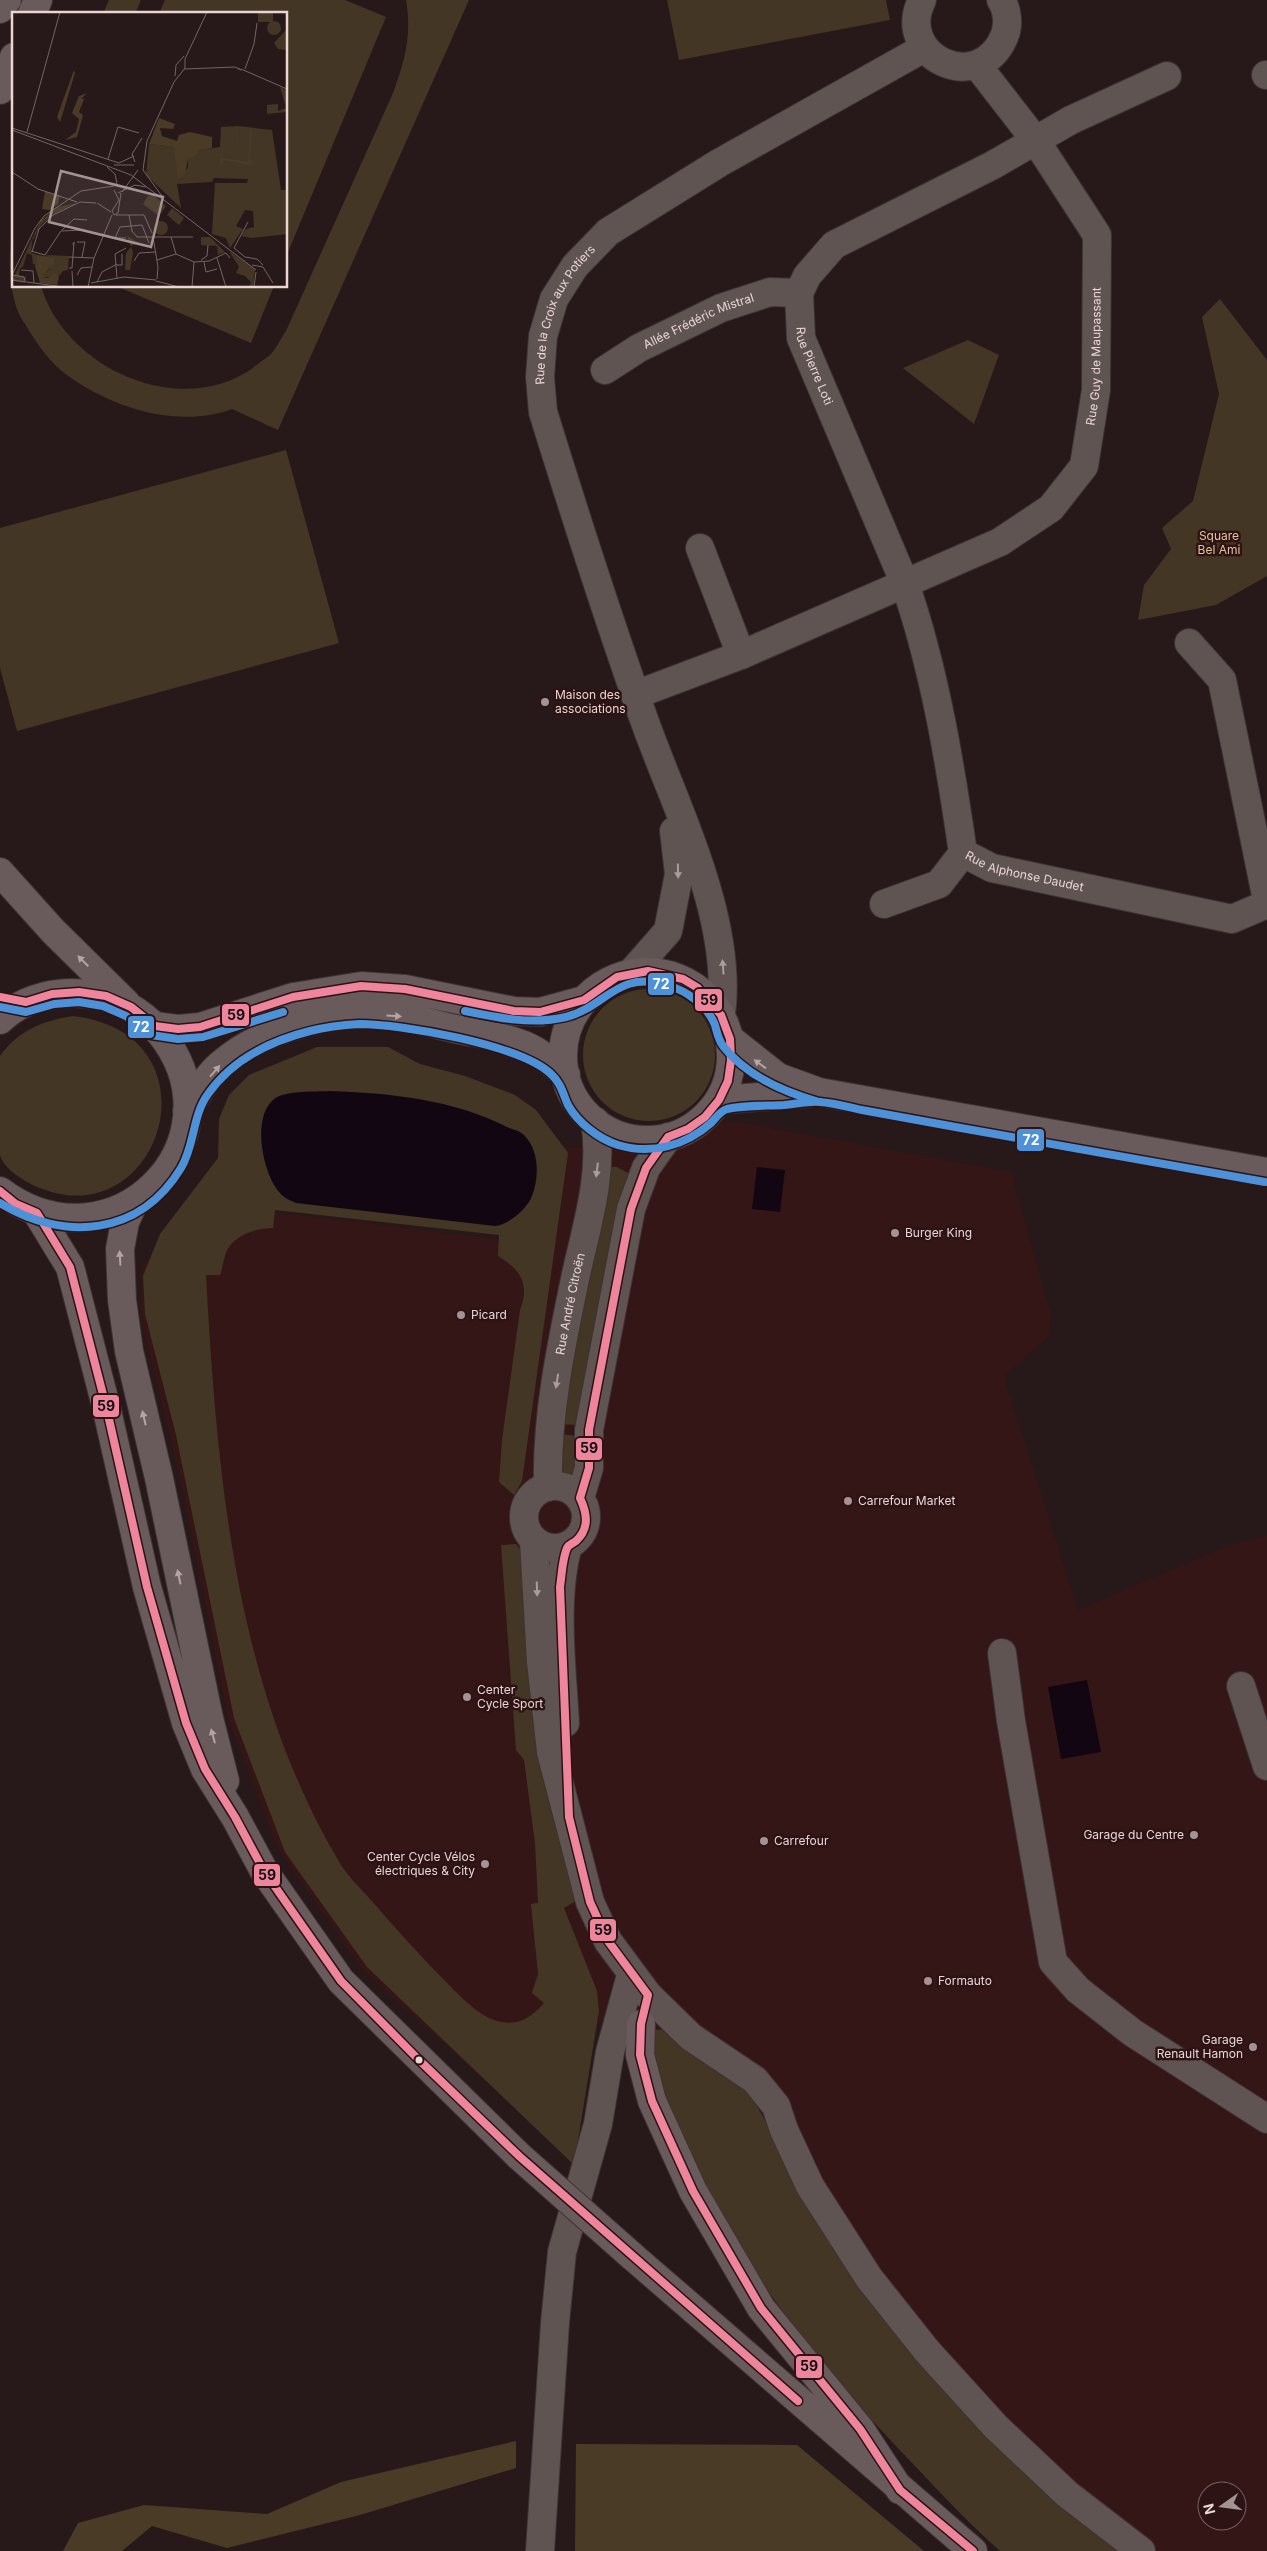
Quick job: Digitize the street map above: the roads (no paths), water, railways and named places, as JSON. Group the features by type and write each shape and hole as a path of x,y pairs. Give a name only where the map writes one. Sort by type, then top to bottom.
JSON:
{"main road":[{"path":"0,10 7,0"},
{"path":"33,12 38,0"},
{"path":"0,90 12,62"},
{"path":"0,872 53,930 131,1007 155,1026 169,1044 180,1065 186,1088 187,1111 183,1138 172,1163 156,1185 134,1202 112,1213 87,1218 62,1219 38,1213 16,1204 0,1191"},
{"path":"726,1027 731,1060 728,1081 719,1100 705,1117 688,1129 668,1137 649,1140 630,1138 611,1132 595,1121 582,1108 572,1092 566,1075 564,1055 566,1036 573,1017 584,1000 605,983 631,973 648,971 682,979 698,988 726,1027 778,1077 819,1092 1267,1172"},
{"path":"155,1026 178,1029 200,1027 293,998 361,986 405,989 514,1011 540,1012 584,1000"},
{"path":"0,1020 26,1002 52,994 79,992 106,996 131,1007"},
{"path":"0,997 26,1002"},
{"path":"187,1111 202,1085 220,1065 245,1047 273,1034 322,1018 345,1015 402,1017 492,1036 535,1050 566,1075"},
{"path":"719,1100 819,1092"},
{"path":"134,1202 125,1222 120,1249 122,1300 128,1351 159,1478 209,1718 234,1817"},
{"path":"38,1213 70,1267 148,1587 186,1723 205,1769 264,1872 341,1981 519,2156 900,2490 973,2551"},
{"path":"641,2024 640,2055 652,2101 693,2192 761,2308 860,2429 900,2490"}],"street":[{"path":"922,0 916,21 918,35 924,48 935,58 948,65 962,67 977,65 990,57 1000,46 1006,33 1007,1"},
{"name":"Rue de la Croix aux Potiers","path":"726,1027 723,963 710,905 684,822 656,754 635,695 543,412 540,377 543,336 554,299 575,266 608,232 719,163 924,48"},
{"name":"Rue Guy de Maupassant","path":"905,584 1000,542 1050,508 1084,466 1096,390 1097,235 1036,142 977,65"},
{"path":"799,293 807,276 834,245 994,166 1071,120 1167,76"},
{"name":"Allée Frédéric Mistral","path":"605,370 639,348 721,308 770,292 799,293"},
{"name":"Rue Pierre Loti","path":"799,293 801,338 905,584"},
{"path":"700,548 741,655"},
{"path":"635,695 741,655 905,584"},
{"name":"Rue Alphonse Daudet","path":"905,584 916,617 935,694 950,766 964,853 992,868 1232,918 1267,902 1222,680 1189,643"},
{"name":"Rue de la Croix aux Potiers","path":"631,973 668,931 679,874 673,824 656,754"},
{"path":"884,904 939,884 964,853"},
{"name":"Rue André Citroën","path":"548,1487 550,1429 560,1360 568,1312 594,1193 598,1160 595,1121"},
{"path":"580,1498 589,1468 588,1430 631,1209 646,1168 668,1137"},
{"path":"534,1541 550,1548 568,1546 577,1540 586,1524 587,1514 580,1498 565,1487 548,1487 538,1491 526,1507 525,1526 534,1541 540,1662 551,1752 590,1902 608,1941 640,1985 691,2037 755,2080 776,2106 784,2130 810,2186 869,2278 927,2351 996,2427 1067,2494 1141,2551"},
{"path":"568,1546 560,1588 569,1817"},
{"path":"1002,1653 1011,1721 1053,1962 1078,1990 1134,2033 1267,2119"},
{"path":"1241,1686 1267,1766"},
{"path":"610,2052 633,2028 641,2024 640,1985"},
{"path":"540,2551 555,2323 562,2252 598,2124 610,2052 640,1985"}],"place":[{"name":"Maison des associations","path":"545,702"},
{"name":"Burger King","path":"895,1233"},
{"name":"Picard","path":"461,1315"},
{"name":"Carrefour Market","path":"848,1501"},
{"name":"Center Cycle Sport","path":"467,1697"},
{"name":"Garage du Centre","path":"1194,1835"},
{"name":"Carrefour","path":"764,1841"},
{"name":"Center Cycle Vélos électriques & City","path":"485,1864"},
{"name":"Formauto","path":"928,1981"},
{"name":"Garage Renault Hamon","path":"1253,2047"}],"park label":[{"name":"Square Bel Ami","path":"1219,543"}]}
